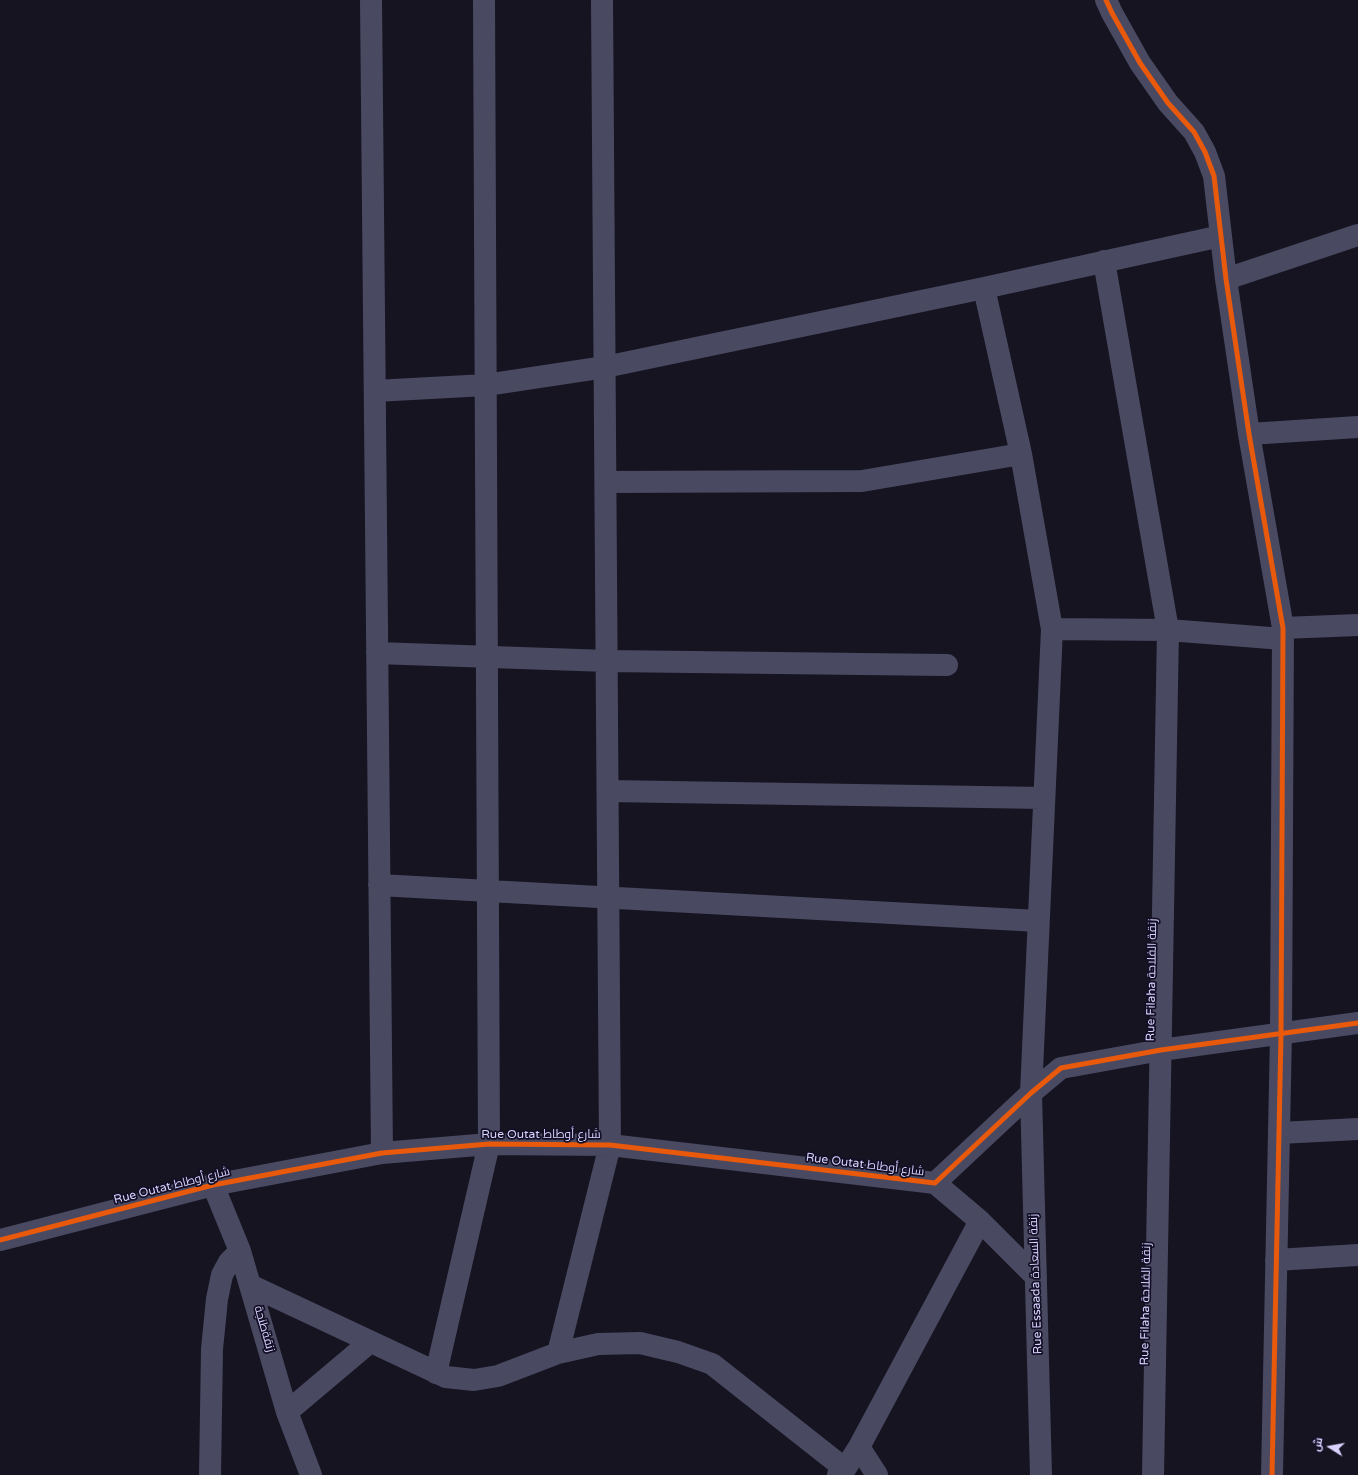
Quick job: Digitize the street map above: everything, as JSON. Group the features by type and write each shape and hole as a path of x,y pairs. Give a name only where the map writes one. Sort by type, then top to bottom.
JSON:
{"street":[{"path":"371,0 382,1153"},
{"path":"436,1373 489,1144 484,0"},
{"path":"558,1353 610,1145 602,0"},
{"path":"1106,0 1112,14 1140,63 1168,103 1194,132 1206,152 1214,176 1226,278 1249,434 1283,633 1281,1034 1272,1475"},
{"path":"1226,278 1358,235"},
{"path":"375,391 486,385 605,367 984,288 1221,236"},
{"name":"Rue Filaha زنقة الفلاحة","path":"1104,261 1168,630 1153,1475"},
{"name":"Rue Essaada زنقة السعادة","path":"984,288 1021,454 1052,629 1031,1093 1042,1475"},
{"path":"1249,434 1358,427"},
{"path":"606,482 862,481 1021,454"},
{"path":"1052,629 1283,633 1358,626"},
{"path":"377,654 607,662 947,665"},
{"path":"608,791 1044,798"},
{"path":"379,885 1038,921"},
{"name":"Rue Outat شارع أوطاط","path":"0,1240 213,1185 382,1153 489,1144 610,1145 935,1183 1031,1093 1061,1068 1161,1050 1358,1023"},
{"path":"1279,1133 1358,1129"},
{"path":"935,1183 980,1221 1036,1277"},
{"name":"زنقةطنجة","path":"213,1185 240,1251 252,1286 287,1412 311,1475"},
{"path":"252,1286 446,1377 474,1380 498,1376 558,1353 598,1344 640,1343 678,1352 712,1364 842,1472 858,1448 980,1221"},
{"path":"210,1475 212,1348 217,1298 222,1275 229,1262 240,1251"},
{"path":"1276,1260 1358,1255"},
{"path":"287,1412 370,1342"},
{"path":"858,1448 877,1475"}],"cycle path":[{"path":"1106,0 1140,63 1168,103 1194,132 1205,152 1214,176 1226,279 1249,434 1283,628 1281,1034 1272,1475"},
{"path":"0,1240 213,1185 382,1153 489,1144 610,1145 935,1183 1031,1093 1061,1068 1161,1050 1358,1023"}]}
